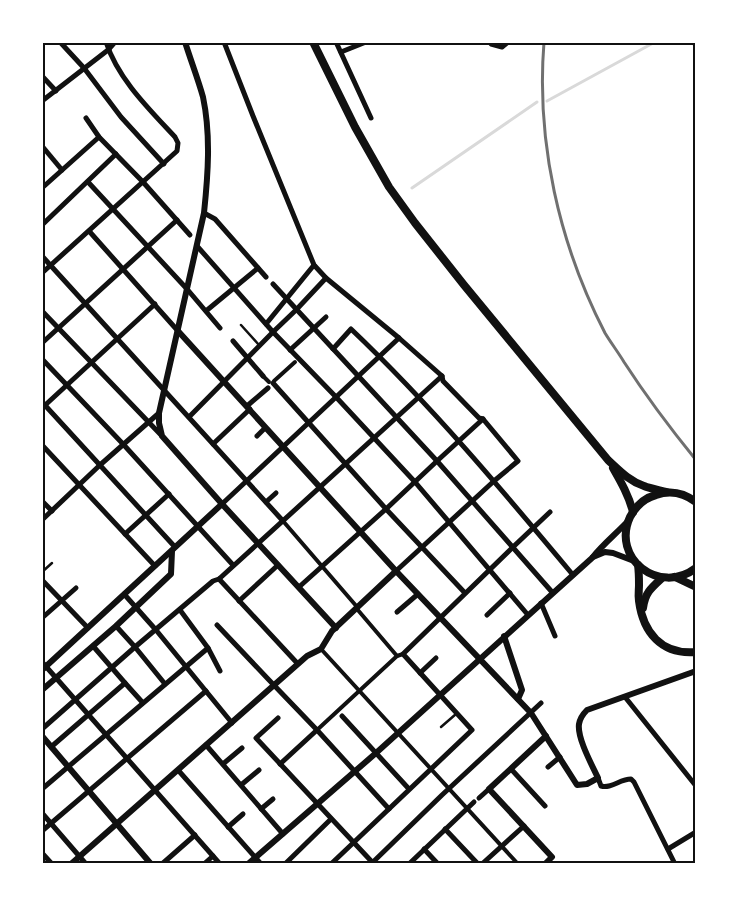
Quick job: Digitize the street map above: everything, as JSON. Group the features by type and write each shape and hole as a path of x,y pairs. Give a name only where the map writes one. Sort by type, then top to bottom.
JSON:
{"main road":[{"path":"313,42 355,127 389,187 464,285 608,460 625,475 642,486 679,494 696,502"},
{"path":"608,460 627,493 633,512"},
{"path":"667,492 648,498 633,512 626,531 629,551 636,563 649,573 662,578 675,578 696,568"},
{"path":"636,563 639,598 642,616 646,625 658,642 680,651 693,652"},
{"path":"642,616 645,597 649,590 662,578"},
{"path":"675,578 696,587"}],"street":[{"path":"60,42 84,68 121,118 164,164"},
{"path":"42,273 177,151 178,143 176,137 141,100 118,70 106,42"},
{"path":"42,101 108,50 115,42"},
{"path":"162,436 159,413 204,213 208,167 205,112 185,42"},
{"path":"71,864 232,723 295,662 321,649 334,625 359,607 449,522 518,461 484,419 479,418 443,381 442,376 326,278 314,265 224,42"},
{"path":"336,42 371,118"},
{"path":"340,52 366,42"},
{"path":"491,43 502,47 508,42"},
{"path":"42,76 56,91"},
{"path":"86,118 99,137 143,182 190,235"},
{"path":"42,188 99,137"},
{"path":"43,148 62,170"},
{"path":"42,224 116,154"},
{"path":"88,182 187,289 220,328"},
{"path":"204,213 215,219 266,276"},
{"path":"42,342 177,220"},
{"path":"89,231 360,532 531,712 577,785 582,786 598,778"},
{"path":"197,246 273,332 415,482 528,615"},
{"path":"42,256 190,417 400,655 420,673 472,730 331,864"},
{"path":"266,324 314,265"},
{"path":"206,311 258,268"},
{"path":"190,417 326,278"},
{"path":"273,284 357,377 437,461 552,592"},
{"path":"42,690 116,626 171,574 174,549 146,515 44,405 92,363 154,304"},
{"path":"42,311 149,422 334,625"},
{"path":"290,350 326,317"},
{"path":"332,349 351,329 380,356 459,441 573,575"},
{"path":"220,864 56,677 44,666 174,549 399,338"},
{"path":"233,342 465,594"},
{"path":"42,360 123,444 233,565"},
{"path":"213,444 271,383 295,362"},
{"path":"42,729 156,630 219,579 442,376"},
{"path":"42,520 159,413"},
{"path":"299,587 484,419"},
{"path":"257,436 266,428"},
{"path":"42,445 155,566"},
{"path":"266,502 276,493"},
{"path":"125,534 169,494"},
{"path":"42,501 52,511"},
{"path":"280,764 400,655 550,512"},
{"path":"248,864 376,753 552,592 592,558 629,520"},
{"path":"592,558 605,552 613,553 636,563"},
{"path":"239,601 281,568"},
{"path":"219,579 295,662"},
{"path":"42,580 88,628"},
{"path":"43,617 76,588"},
{"path":"487,615 510,593"},
{"path":"124,594 232,723"},
{"path":"398,612 418,594"},
{"path":"541,603 555,636"},
{"path":"180,610 208,648 220,671"},
{"path":"217,625 271,685 322,735 389,809"},
{"path":"116,626 136,647 165,684"},
{"path":"504,636 522,690 518,699"},
{"path":"93,646 143,703"},
{"path":"42,789 208,648"},
{"path":"321,649 518,864"},
{"path":"420,673 436,658"},
{"path":"675,864 634,782 631,779 626,779 606,787 601,786 583,745 579,722 587,710 696,671"},
{"path":"51,747 125,683"},
{"path":"42,831 206,691"},
{"path":"625,697 696,786"},
{"path":"278,718 256,738 372,863 455,782 541,703"},
{"path":"337,712 410,789"},
{"path":"42,736 151,864"},
{"path":"409,864 546,736"},
{"path":"206,745 283,834"},
{"path":"223,764 242,748"},
{"path":"548,767 560,757"},
{"path":"511,769 545,806"},
{"path":"178,770 261,864"},
{"path":"241,786 258,770"},
{"path":"489,789 553,858 545,864"},
{"path":"262,809 273,799"},
{"path":"42,812 86,864"},
{"path":"228,827 242,814"},
{"path":"285,864 331,819"},
{"path":"482,864 524,826"},
{"path":"445,829 478,864"},
{"path":"668,849 696,832"},
{"path":"162,864 194,835"},
{"path":"424,849 438,864"},
{"path":"42,853 52,864"},
{"path":"204,864 213,856"}],"lane":[{"path":"241,325 260,346"},
{"path":"42,572 52,563"},
{"path":"440,727 456,714"}],"waterway":[{"path":"547,101 655,42"},
{"path":"692,42 696,48"},
{"path":"412,188 537,102"}],"railway":[{"path":"544,42 542,80 548,155 554,192 575,264 605,333 632,375 696,460"}]}
